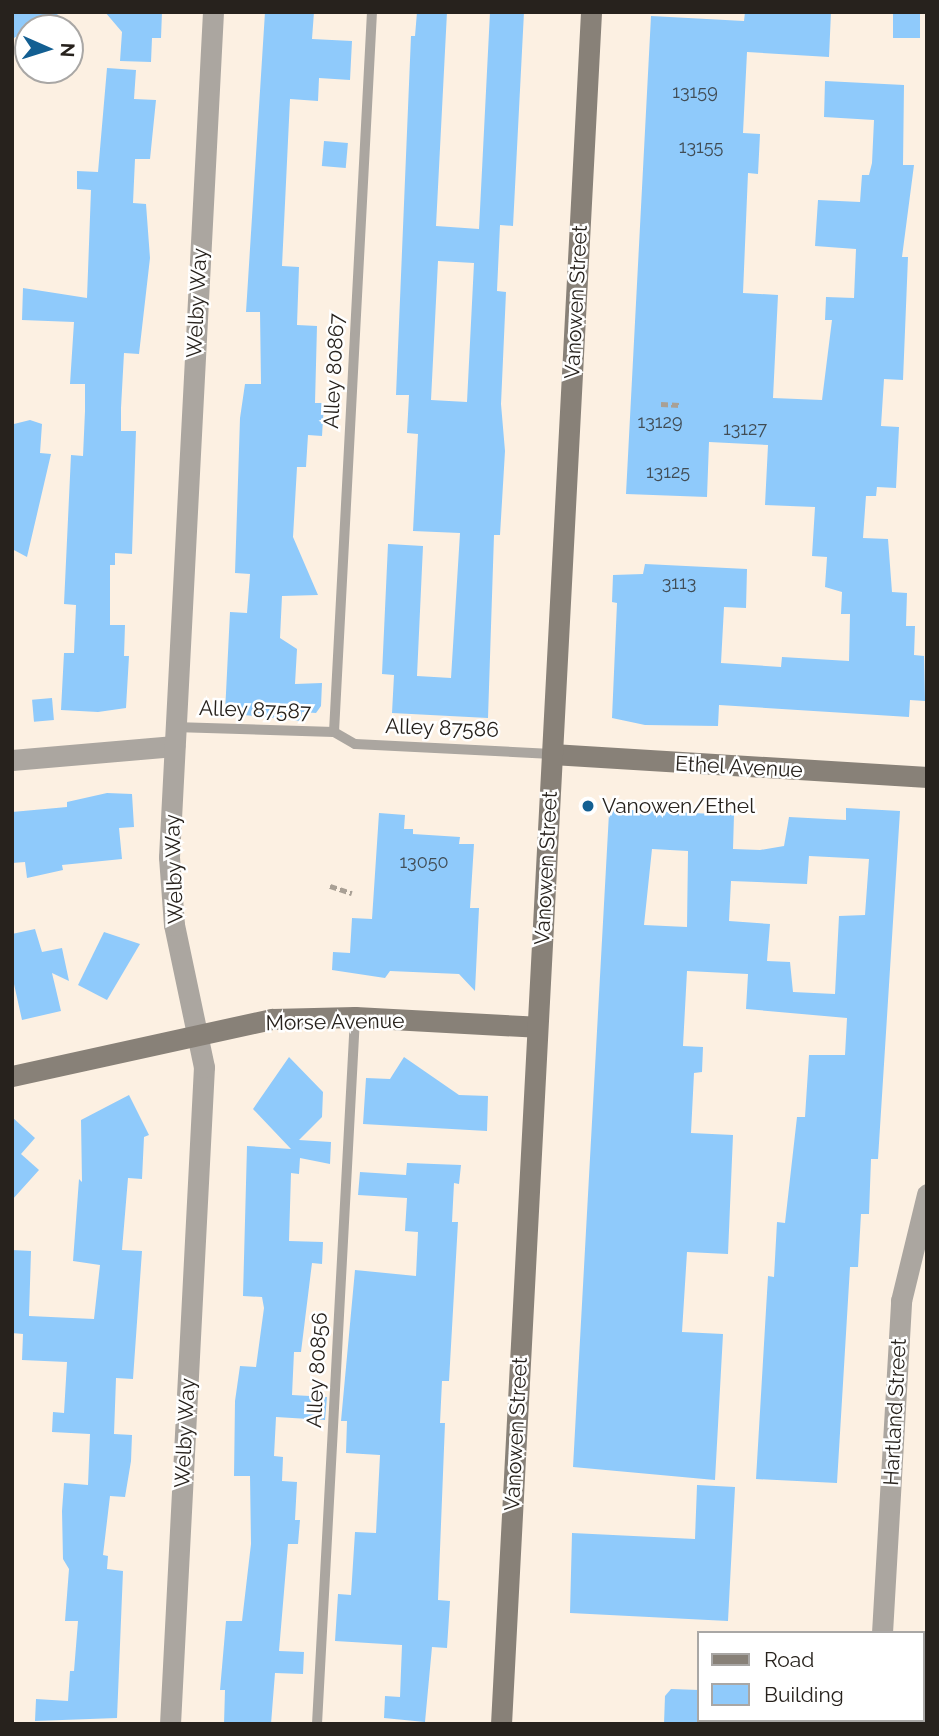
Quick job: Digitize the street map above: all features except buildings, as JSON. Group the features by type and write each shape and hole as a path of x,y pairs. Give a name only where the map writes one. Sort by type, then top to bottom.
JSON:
{"main road":[{"name":"Vanowen Street","path":"501,1724 591,12"},
{"name":"Ethel Avenue","path":"552,754 927,777"},
{"name":"Morse Avenue","path":"12,1076 272,1019 355,1017 537,1027"}],"street":[{"name":"Welby Way","path":"170,1724 204,1067 174,925 169,857 213,12"},
{"path":"12,760 174,737"},
{"name":"Hartland Street","path":"882,1631 901,1301 927,1194"}],"lane":[{"name":"Alley 80867","path":"334,732 372,12"},
{"name":"Alley 87587","path":"174,737 334,732"},
{"name":"Alley 87586","path":"334,732 355,744 552,754"},
{"name":"Alley 80856","path":"317,1724 355,1017"}],"path":[{"path":"662,404 680,405"},
{"path":"330,886 352,893"}],"place":[{"name":"Vanowen/Ethel","path":"588,806"}]}
